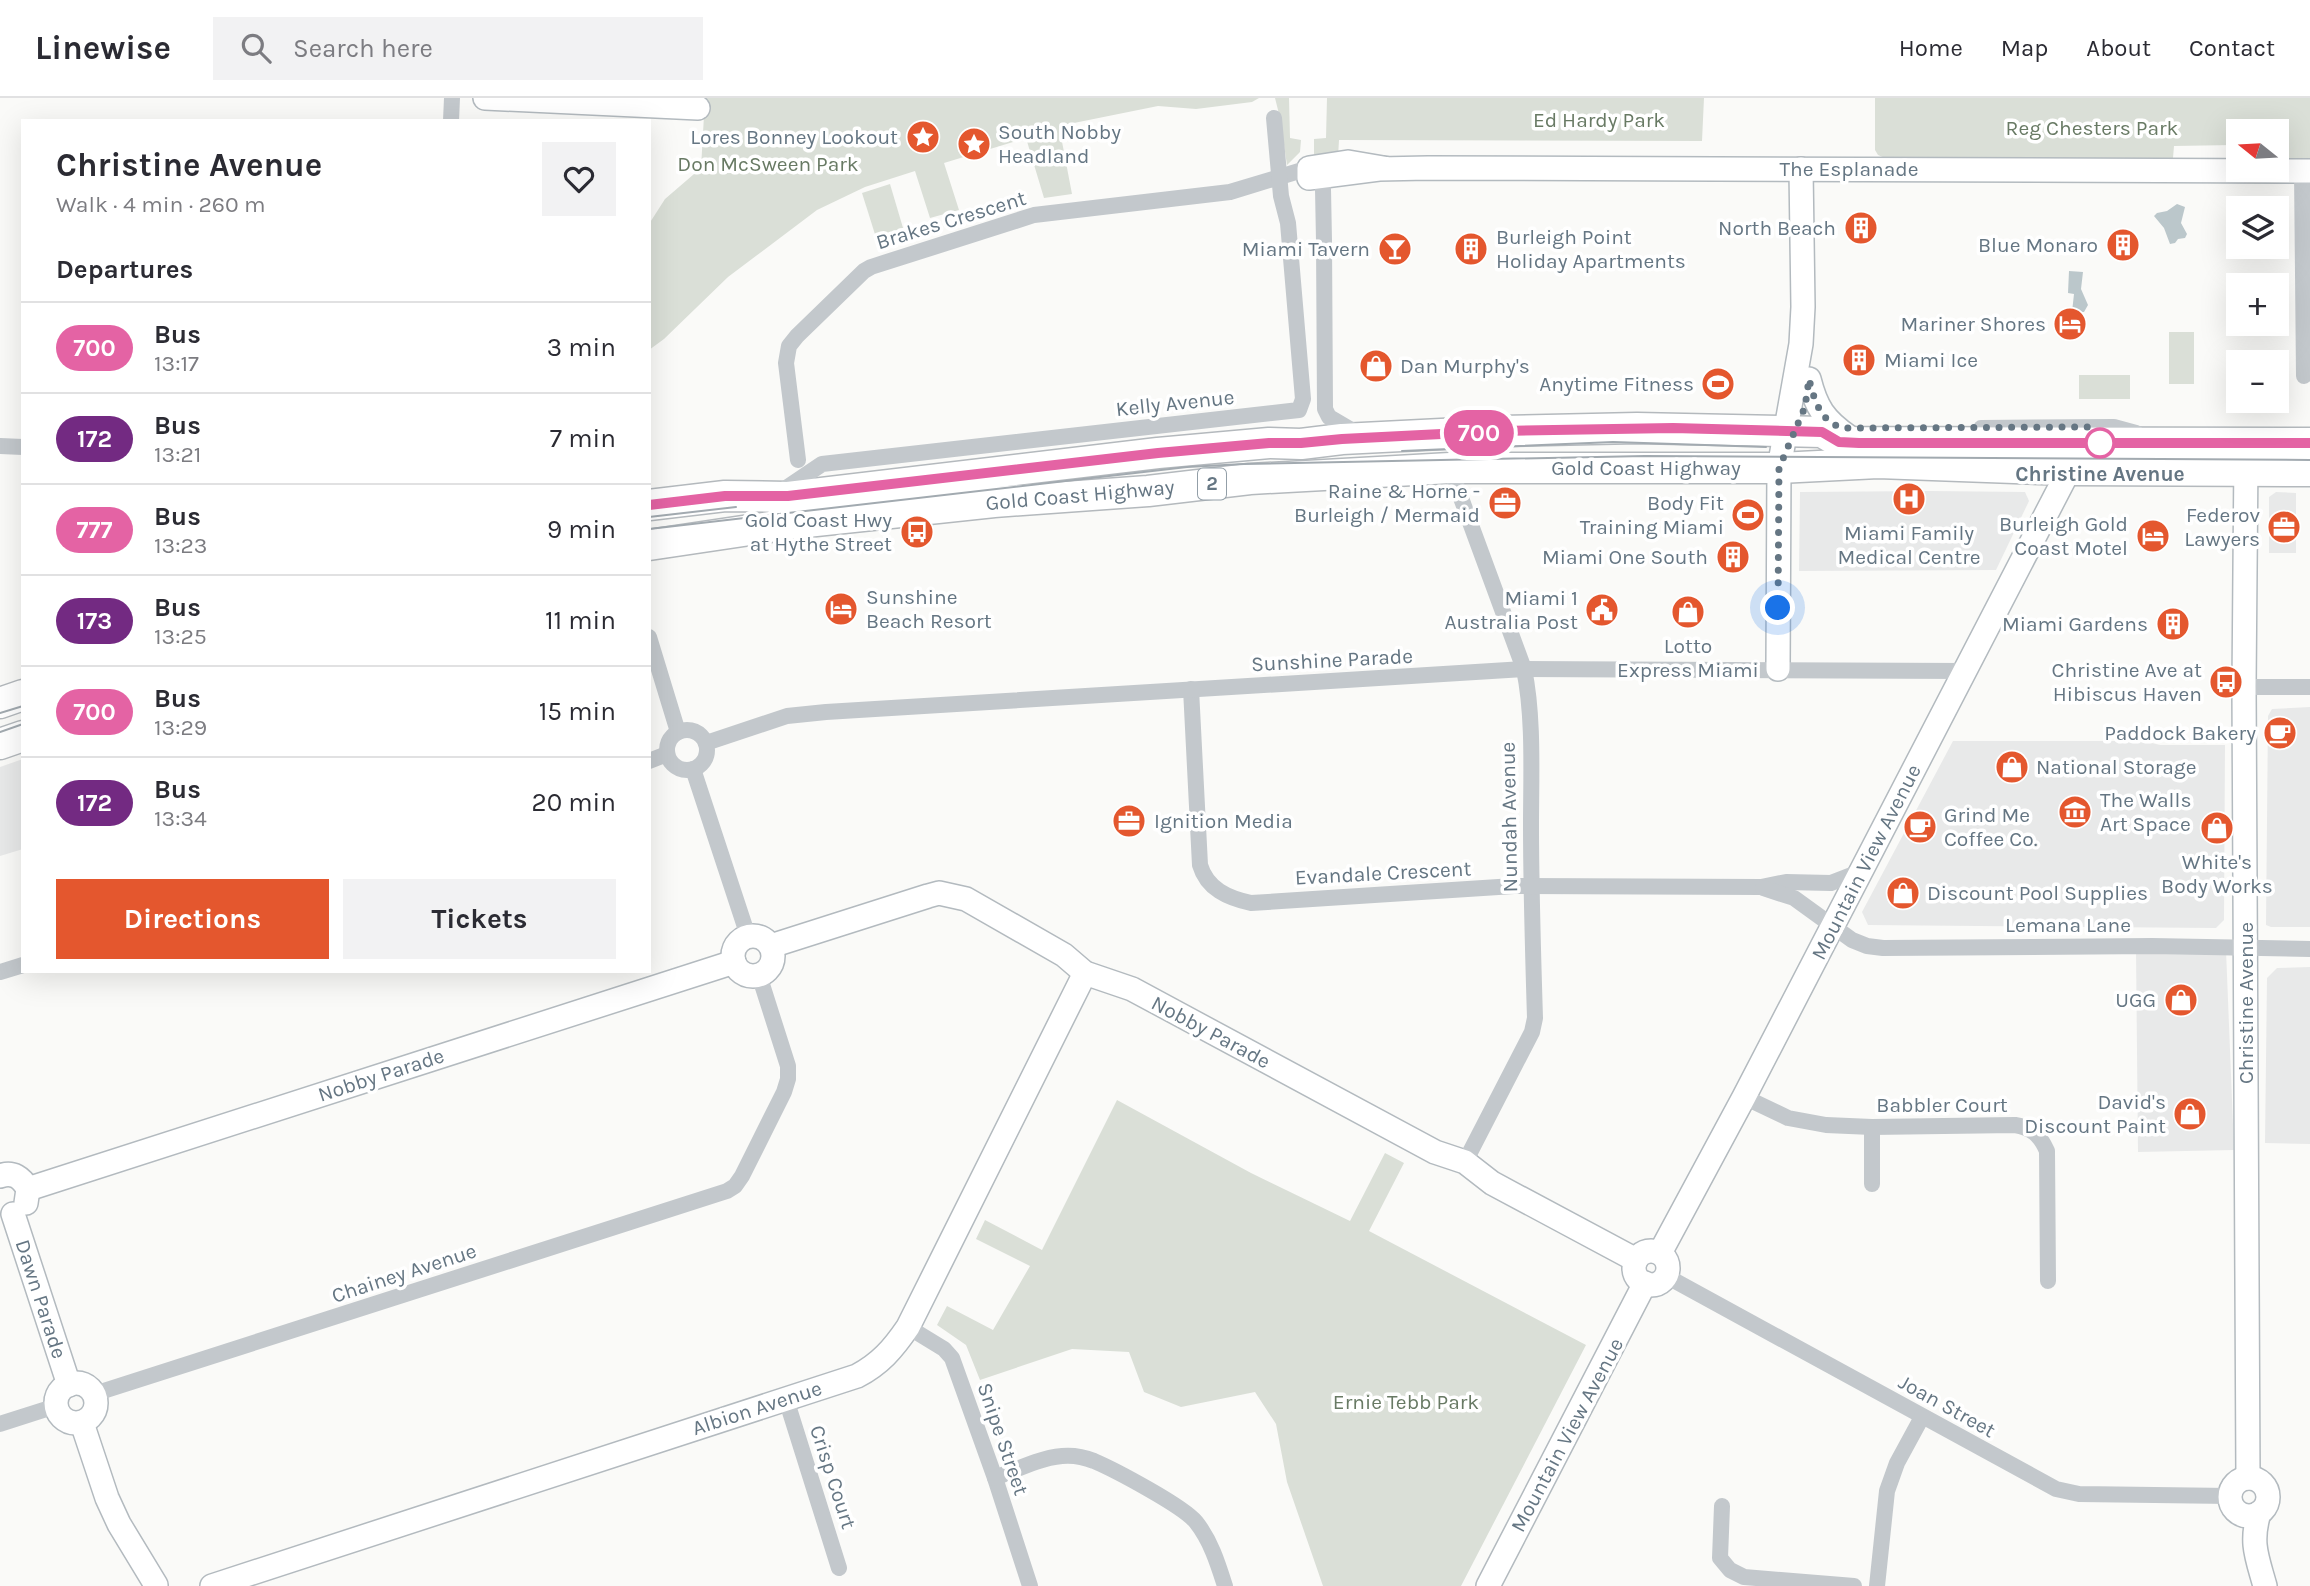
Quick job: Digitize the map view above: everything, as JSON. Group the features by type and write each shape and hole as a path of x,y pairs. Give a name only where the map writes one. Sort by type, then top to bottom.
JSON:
{"highway":[{"name":"Gold Coast Highway","path":"651,505 725,496 788,496 1158,453 1269,443 1501,431 1637,428 1791,430 1856,435 2153,443 2246,457 2310,471"},
{"name":"Gold Coast Highway","path":"651,545 797,523 994,502 1148,491 1250,480 1450,468 1779,468 1878,463 2069,470 2246,457 2310,443"},
{"path":"0,703 21,696"},
{"path":"0,744 21,737"}],"street":[{"path":"451,119 452,98"},
{"path":"485,98 698,108"},
{"name":"Kelly Avenue","path":"773,496 822,464 1298,410 1303,399 1293,273 1274,118"},
{"name":"The Esplanade","path":"1314,172 1348,162 1389,169 2306,171"},
{"path":"1778,669 1779,468 1791,430 1803,307 1801,169"},
{"path":"2304,376 2306,171"},
{"path":"1314,172 1323,188 1326,415 1366,438"},
{"name":"Brakes Crescent","path":"797,460 786,363 788,350 797,336 866,270 1034,215 1230,192 1256,193 1280,181 1314,172"},
{"path":"1801,344 1809,379 1821,412 1856,435"},
{"path":"1791,430 1805,407 1809,379"},
{"path":"0,446 21,447"},
{"name":"Christine Avenue","path":"2246,457 2244,687 2248,1478"},
{"name":"Nundah Avenue","path":"1450,468 1524,669 1528,687 1531,780 1535,1018 1532,1032 1465,1162"},
{"name":"Mountain View Avenue","path":"1660,1253 1744,1097 2069,470"},
{"path":"651,644 678,732"},
{"name":"Sunshine Parade","path":"706,743 787,716 1524,669 1965,671"},
{"path":"2244,687 2310,687"},
{"name":"Evandale Crescent","path":"1191,690 1200,864 1203,876 1219,891 1236,900 1251,903 1531,886 1761,887 1786,882 1831,883 1862,871"},
{"path":"684,730 698,733 706,743 703,762 693,769 679,769 669,760 669,741 678,732 684,730"},
{"path":"651,760 667,754"},
{"path":"693,769 748,936"},
{"name":"Evandale Crescent","path":"1761,887 1794,898 1833,926"},
{"name":"Nobby Parade","path":"771,946 940,893 966,899 1064,955 1085,973 1132,989 1435,1152 1465,1162 1492,1183 1636,1260"},
{"name":"Lemana Lane","path":"1833,926 1859,943 1884,948 2151,946 2310,949"},
{"path":"748,936 761,937 771,946 774,958 772,964 759,975 747,975 736,967 734,962 734,949 748,936"},
{"name":"Nobby Parade","path":"28,1189 734,962"},
{"path":"0,972 21,966"},
{"name":"Albion Avenue","path":"212,1586 786,1399 867,1370 886,1357 908,1327 1085,973"},
{"name":"Chainey Avenue","path":"94,1394 727,1191 735,1186 784,1092 788,1079 788,1066 759,975"},
{"name":"Babbler Court","path":"1744,1097 1797,1120 1826,1125 2026,1127 2037,1134 2047,1151 2048,1281"},
{"path":"1871,1184 1872,1127"},
{"path":"1,1173 20,1178 28,1189 26,1204 21,1210 6,1213"},
{"name":"Dawn Parade","path":"6,1213 69,1385"},
{"path":"1648,1251 1660,1253 1668,1266 1655,1280 1637,1277 1636,1260 1648,1251"},
{"name":"Mountain View Avenue","path":"1489,1586 1655,1280"},
{"name":"Joan Street","path":"1655,1280 1923,1417 2056,1489 2079,1494 2242,1508"},
{"name":"Snipe Street","path":"908,1327 944,1349 952,1358 1030,1586"},
{"path":"80,1383 94,1394 97,1404 94,1413 82,1423 67,1421 58,1413 56,1406 61,1391 69,1385 80,1383"},
{"name":"Crisp Court","path":"786,1399 839,1567"},
{"path":"0,1424 56,1406"},
{"path":"1877,1586 1887,1491 1897,1463 1923,1417"},
{"path":"82,1423 107,1498 119,1524 161,1586"},
{"path":"995,1478 1063,1456 1078,1456 1094,1461 1174,1506 1196,1522 1208,1541 1225,1586"},
{"path":"2242,1508 2267,1504 2267,1492 2260,1482 2248,1478 2234,1485 2242,1508 2249,1586"},
{"path":"1722,1506 1720,1558 1730,1570 1744,1577 1854,1586"},
{"path":"2242,1508 2255,1526 2254,1544 2265,1586"}],"shaded area":[{"path":"2177,204 2185,207 2181,223 2187,234 2185,238 2170,244 2164,228 2154,216"},
{"path":"2069,271 2083,272 2081,289 2088,305 2084,312 2072,312 2074,294 2068,293"},
{"path":"1800,492 2025,492 2029,501 1996,570 1799,571"},
{"path":"2276,492 2296,493 2296,553 2269,553 2269,497"},
{"path":"2310,707 2310,927 2271,927 2266,925 2268,716 2272,709"},
{"path":"1953,741 2144,741 2160,745 2225,745 2224,920 2216,928 1868,925 1862,912"},
{"path":"21,760 21,850 0,856 0,767"},
{"path":"2136,950 2226,950 2234,1150 2138,1152"},
{"path":"2310,967 2310,1144 2265,1143 2267,978 2277,968"}],"green space":[{"name":"Don McSween Park","path":"705,98 1259,98 1252,102 1196,109 1158,106 1059,126 1072,194 1044,198 1026,138 944,163 959,210 930,218 915,171 865,187 817,210 728,277 651,349 651,221 665,199 701,168"},
{"path":"1275,98 1289,98 1290,138 1301,140 1300,152 1287,165 1280,118"},
{"name":"Ed Hardy Park","path":"1327,98 1704,98 1702,141 1339,140 1338,157 1318,157 1314,154 1314,139 1326,138"},
{"name":"Reg Chesters Park","path":"1875,98 2310,98 2310,159 2289,159 2289,119 2226,119 2226,145 2174,146 2173,158 1885,158 1875,150"},
{"path":"890,184 906,238 879,247 862,193"},
{"path":"2169,332 2194,332 2194,384 2169,384"},
{"path":"2079,375 2130,375 2130,399 2079,399"},
{"name":"Ernie Tebb Park","path":"1117,1100 1251,1173 1350,1221 1385,1153 1404,1163 1369,1231 1586,1345 1461,1586 1323,1586 1287,1482 1276,1424 1255,1392 1181,1407 1144,1392 1129,1352 1072,1349 980,1380 966,1345 937,1325 947,1306 993,1330 1030,1266 976,1239 985,1220 1042,1250"}],"tram line":[{"path":"1402,451 1613,442 1766,447"},
{"path":"651,529 1187,467 1244,464 1645,456 2310,460"},
{"path":"651,517 736,507"},
{"path":"0,713 21,707"},
{"path":"0,732 21,725"}],"bus line":[{"name":"700","path":"651,505 725,496 788,496 1158,453 1269,443 1501,431 1637,428 1786,430 1822,432 1839,442 1859,443 2310,443"}],"place":[{"name":"Lores Bonney Lookout","path":"923,137"},
{"name":"South Nobby Headland","path":"974,144"},
{"name":"North Beach","path":"1861,228"},
{"name":"Blue Monaro","path":"2123,245"},
{"name":"Miami Tavern","path":"1395,249"},
{"name":"Burleigh Point Holiday Apartments","path":"1471,249"},
{"name":"Mariner Shores","path":"2070,324"},
{"name":"Miami Ice","path":"1859,360"},
{"name":"Dan Murphy's","path":"1376,366"},
{"name":"Anytime Fitness","path":"1718,384"},
{"name":"Christine Avenue","path":"2100,443"},
{"name":"Miami Family Medical Centre","path":"1909,499"},
{"name":"Raine & Horne - Burleigh / Mermaid","path":"1505,503"},
{"name":"Body Fit Training Miami","path":"1748,515"},
{"name":"Federov Lawyers","path":"2284,527"},
{"name":"Gold Coast Hwy at Hythe Street","path":"917,532"},
{"name":"Burleigh Gold Coast Motel","path":"2153,536"},
{"name":"Miami One South","path":"1733,557"},
{"name":"Sunshine Beach Resort","path":"841,609"},
{"name":"Miami 1 Australia Post","path":"1602,610"},
{"name":"Lotto Express Miami","path":"1688,612"},
{"name":"Miami Gardens","path":"2173,624"},
{"name":"Christine Ave at Hibiscus Haven","path":"2226,682"},
{"name":"Paddock Bakery","path":"2280,733"},
{"name":"National Storage","path":"2012,767"},
{"name":"The Walls Art Space","path":"2075,812"},
{"name":"Ignition Media","path":"1129,821"},
{"name":"Grind Me Coffee Co.","path":"1920,827"},
{"name":"White's Body Works","path":"2217,828"},
{"name":"Discount Pool Supplies","path":"1903,893"},
{"name":"UGG","path":"2181,1000"},
{"name":"David's Discount Paint","path":"2190,1114"}],"route":[{"path":"1778,608 1779,468 1805,407 1809,379 1815,401 1833,426 1853,429 2093,427 2100,443"}]}
